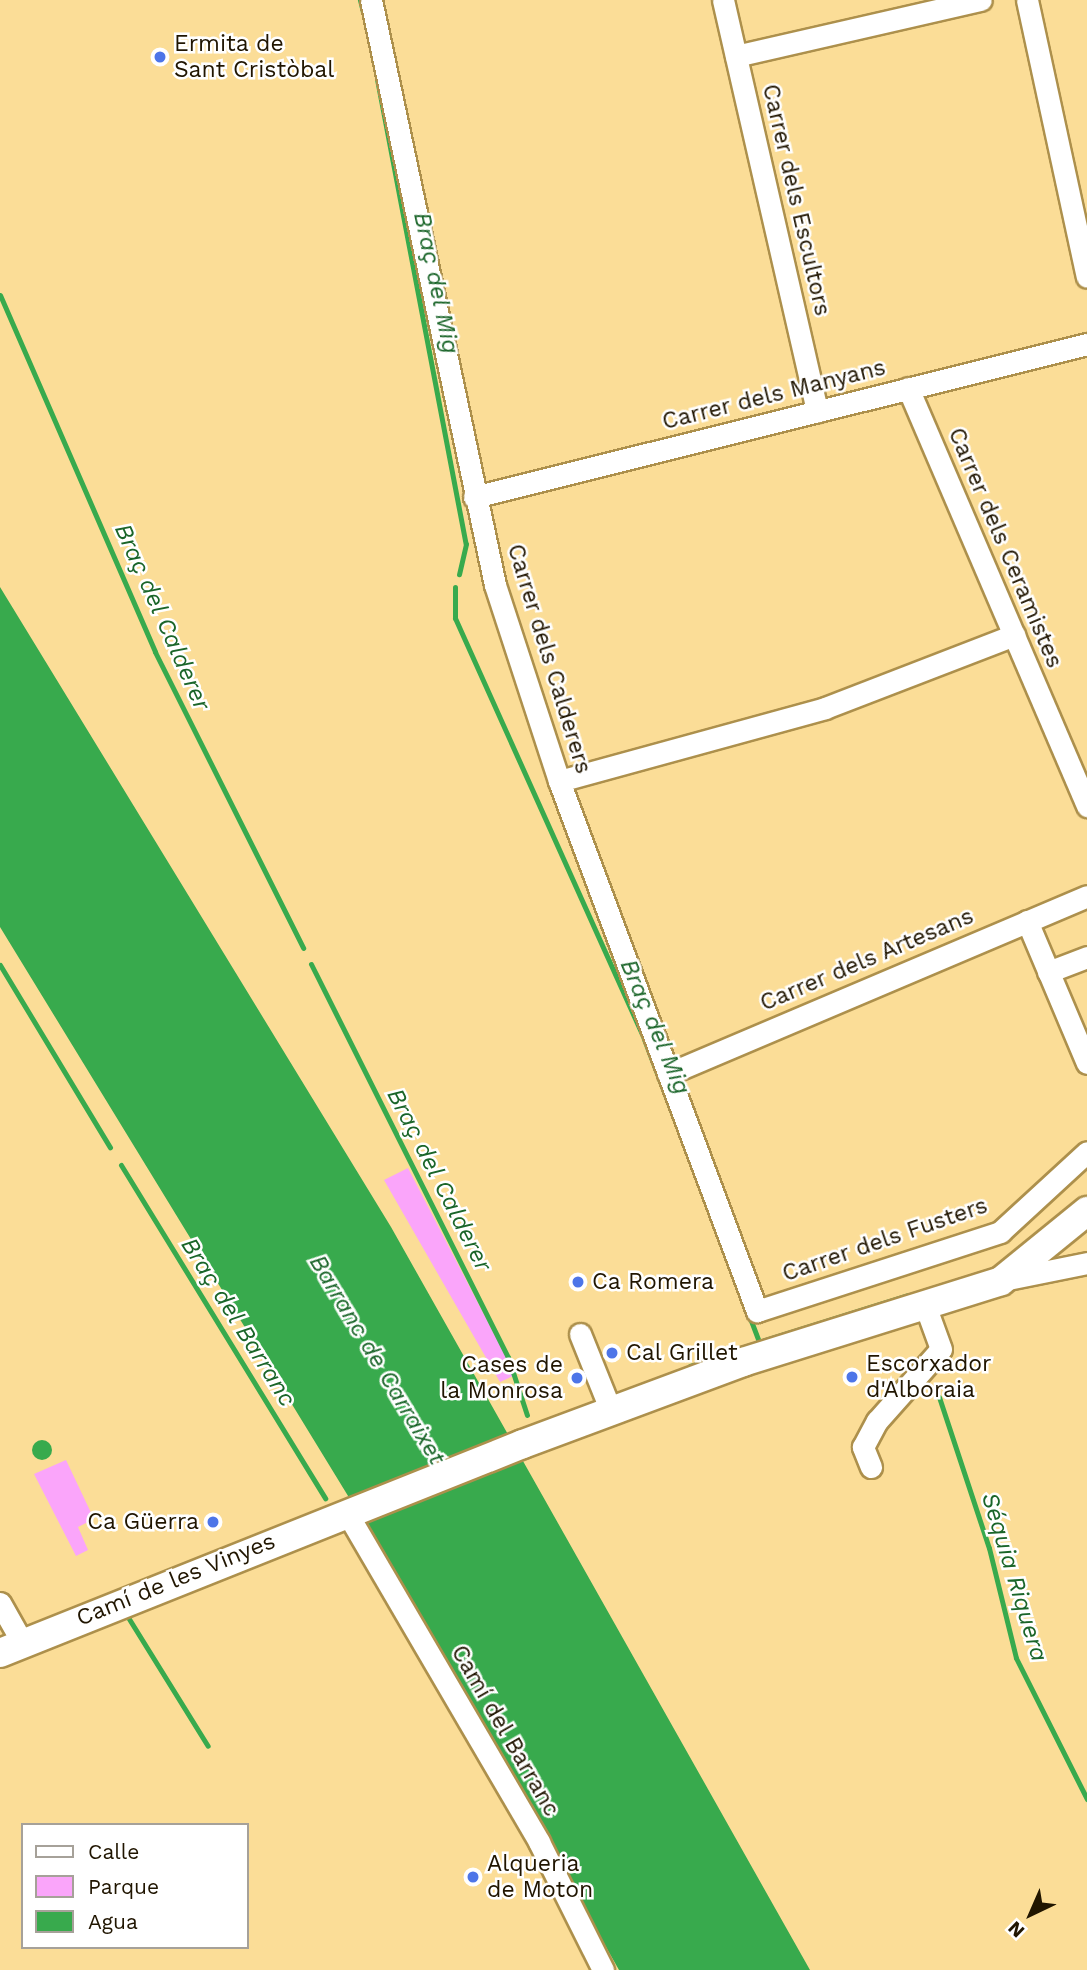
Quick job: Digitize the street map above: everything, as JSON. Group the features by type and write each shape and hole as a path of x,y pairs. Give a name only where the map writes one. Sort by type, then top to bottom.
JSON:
{"main road":[{"path":"1001,1281 1087,1211"},
{"name":"Camí de les Vinyes","path":"11,1648 351,1515 516,1446 611,1411 1001,1281"}],"street":[{"name":"Carrer dels Calderers","path":"371,0 495,585 559,781 757,1311"},
{"name":"Carrer dels Escultors","path":"723,0 817,411"},
{"path":"736,56 981,0"},
{"path":"1027,0 1087,277"},
{"name":"Carrer dels Manyans","path":"474,496 1087,344"},
{"name":"Carrer dels Ceramistes","path":"908,388 1087,806"},
{"path":"559,781 825,708 1014,635"},
{"name":"Carrer dels Artesans","path":"668,1074 1087,896"},
{"path":"1027,921 1048,972 1079,1024 1087,1063"},
{"path":"1048,972 1087,957"},
{"name":"Carrer dels Fusters","path":"757,1311 1000,1232 1087,1152"},
{"path":"1001,1281 1087,1263"},
{"path":"871,1467 863,1447 877,1421 941,1349 925,1305"},
{"path":"580,1334 611,1411"},
{"name":"Camí del Barranc","path":"351,1515 539,1842 603,1970"},
{"path":"0,1603 11,1648"}],"green space":[{"path":"408,1168 506,1357 513,1376 500,1382 384,1180"},
{"path":"66,1460 94,1519 78,1527 88,1550 76,1556 34,1474"}],"water":[{"name":"Barranc de Carraixet","path":"0,587 391,1227 810,1970 619,1970 375,1540 0,927"},
{"path":"42,1440 49,1443 52,1450 49,1457 42,1460 35,1457 32,1450 35,1443"}],"waterway":[{"name":"Braç del Mig","path":"360,0 363,12"},
{"name":"Braç del Mig","path":"377,79 466,544 459,574"},
{"name":"Braç del Calderer","path":"0,295 155,652 303,948"},
{"name":"Braç del Mig","path":"455,587 455,618 644,1039 759,1342 908,1295"},
{"name":"Braç del Calderer","path":"311,964 508,1357 527,1415"},
{"name":"Braç del Barranc","path":"0,965 110,1147"},
{"name":"Braç del Barranc","path":"121,1165 325,1498"},
{"name":"Braç del Calderer","path":"690,1366 703,1362"},
{"name":"Séquia Riquera","path":"939,1397 989,1548 1016,1658 1087,1799"},
{"path":"126,1614 208,1746"}],"place":[{"name":"Ermita de Sant Cristòbal","path":"160,57"},
{"name":"Ca Romera","path":"578,1282"},
{"name":"Cal Grillet","path":"612,1353"},
{"name":"Escorxador d'Alboraia","path":"852,1377"},
{"name":"Cases de la Monrosa","path":"577,1378"},
{"name":"Ca Güerra","path":"213,1522"},
{"name":"Alqueria de Moton","path":"473,1877"}]}
